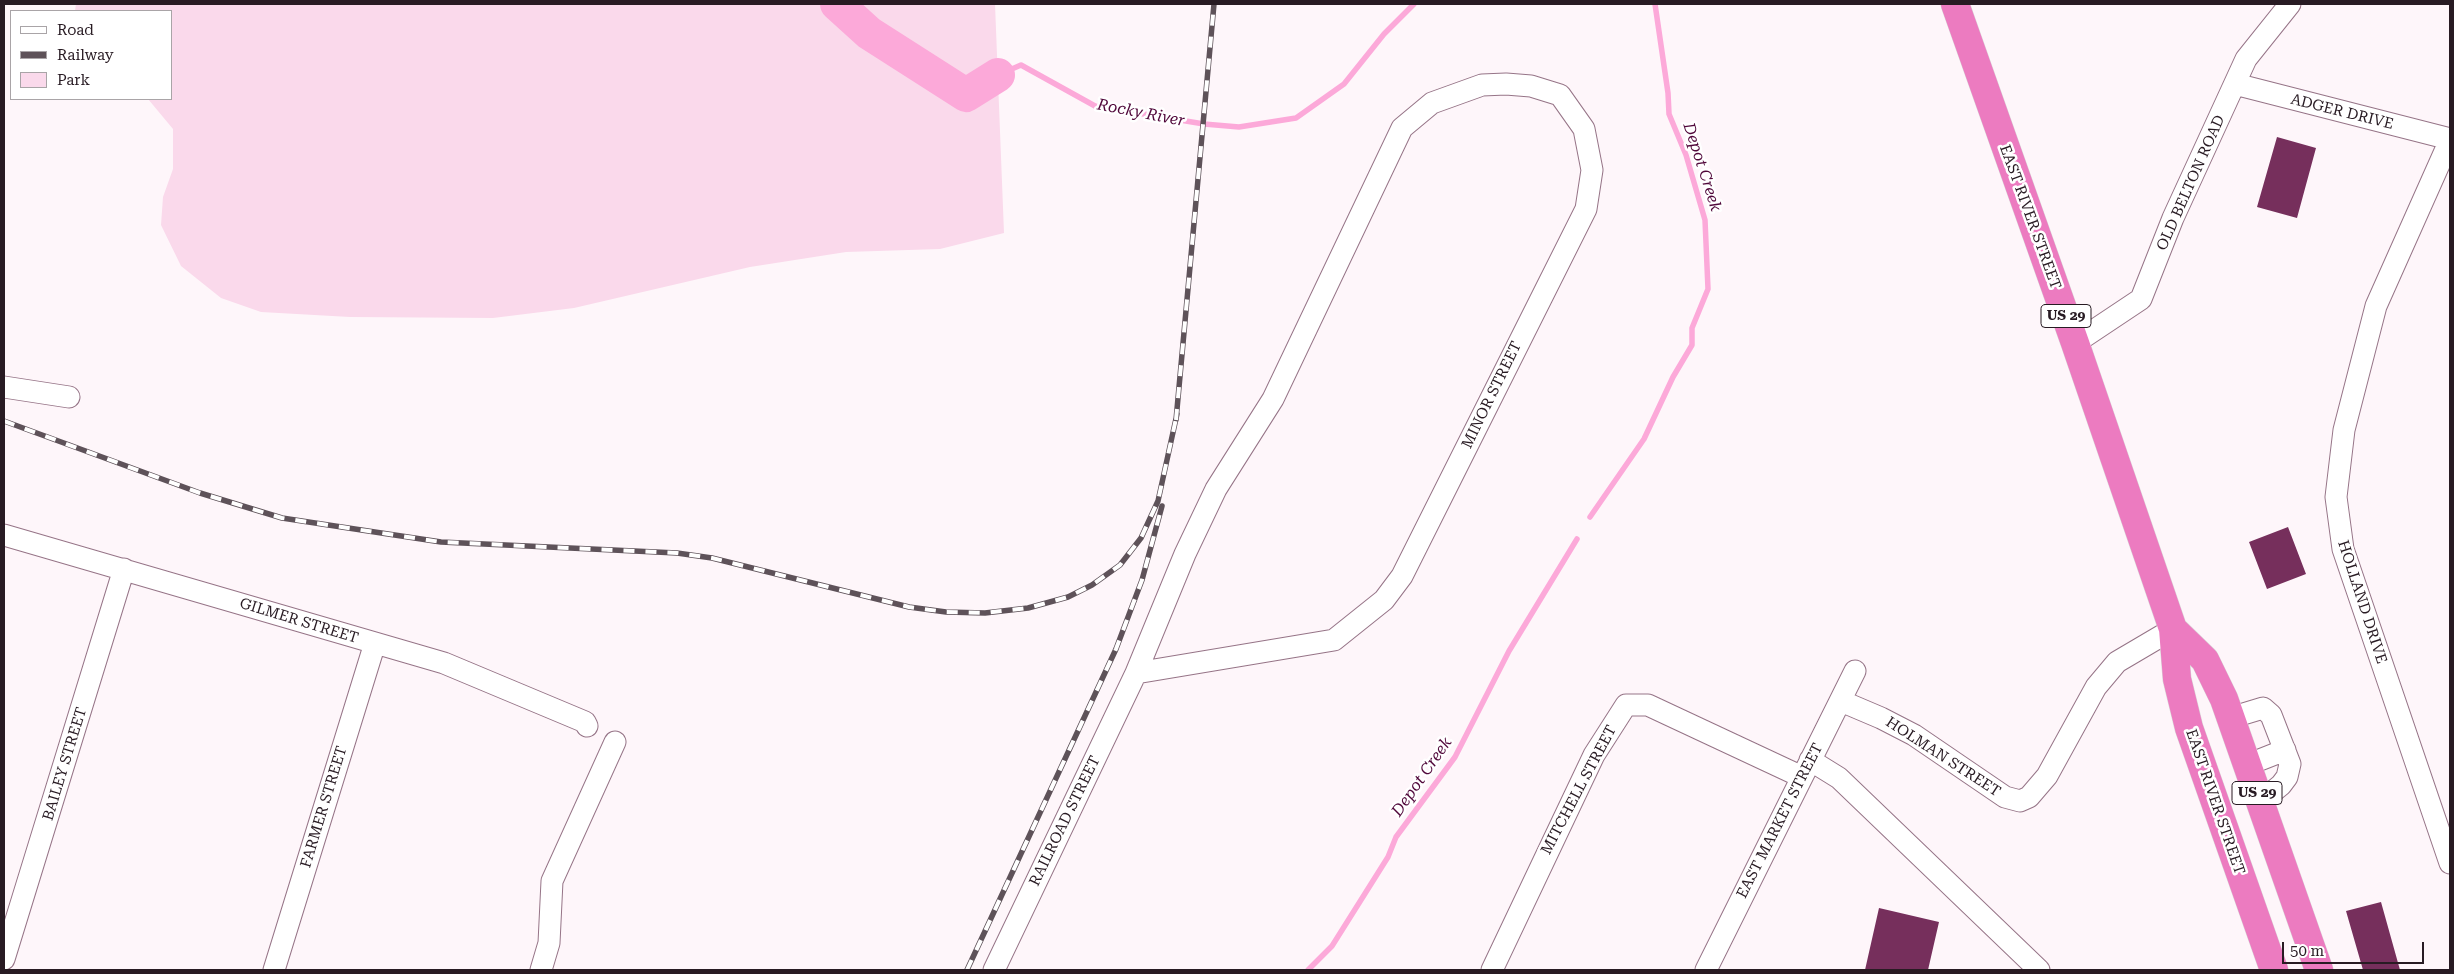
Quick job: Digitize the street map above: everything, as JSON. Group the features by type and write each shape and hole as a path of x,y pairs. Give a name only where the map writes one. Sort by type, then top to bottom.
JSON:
{"highway":[{"name":"EAST RIVER STREET","path":"1955,4 2075,343 2173,629 2177,679 2189,728 2274,970"},
{"name":"EAST RIVER STREET","path":"2173,629 2205,660 2230,718 2319,970"}],"street":[{"name":"OLD BELTON ROAD","path":"2075,343 2141,299 2173,218 2246,59 2290,4"},
{"name":"ADGER DRIVE","path":"2235,84 2450,139"},
{"name":"MINOR STREET","path":"1482,85 1531,86 1560,96 1584,129 1592,170 1586,209 1402,576 1384,600 1334,640 1136,673 1185,554 1216,490 1273,399 1402,128 1432,103 1482,85"},
{"name":"HOLLAND DRIVE","path":"2450,139 2376,306 2344,430 2336,497 2343,549 2450,863"},
{"path":"4,387 69,397"},
{"name":"GILMER STREET","path":"4,535 444,664 585,722 587,726"},
{"name":"BAILEY STREET","path":"4,959 124,569"},
{"name":"HOLMAN STREET","path":"1841,701 1914,735 2005,797 2020,801 2029,797 2046,776 2096,687 2117,662 2173,629"},
{"name":"FARMER STREET","path":"274,970 374,643"},
{"name":"EAST MARKET STREET","path":"1706,970 1855,671"},
{"name":"RAILROAD STREET","path":"994,970 1136,673"},
{"name":"MITCHELL STREET","path":"1492,970 1594,755 1626,705 1648,705 1806,769"},
{"path":"2230,718 2263,708 2271,715 2285,750 2290,764 2288,777 2281,786 2260,802"},
{"path":"541,970 549,943 552,880 616,742"},
{"path":"2247,765 2285,750"},
{"path":"1806,769 1839,778 2039,970"}],"green space":[{"path":"76,4 995,4 1004,233 940,249 846,252 750,267 574,308 493,318 350,317 261,312 221,298 181,266 161,225 163,197 173,169 173,129 149,100 172,100 172,10 75,10"}],"building":[{"path":"2277,137 2316,148 2297,218 2257,207"},
{"path":"2288,527 2306,574 2267,589 2249,542"},
{"path":"2381,902 2400,970 2363,970 2346,911"},
{"path":"1879,908 1939,922 1928,970 1865,970"}],"waterway":[{"name":"Rocky River","path":"837,4 869,33 966,95 998,75"},
{"name":"Rocky River","path":"998,75 1021,65 1095,106 1204,124 1239,127 1296,118 1344,84 1384,34 1414,4"},
{"name":"Depot Creek","path":"1590,517 1644,439 1673,377 1692,345 1692,328 1708,289 1705,220 1686,155 1669,114 1668,93 1655,4"},
{"name":"Depot Creek","path":"1308,970 1332,946 1388,857 1396,837 1455,757 1509,651 1577,539"}],"railway":[{"path":"1176,420 1214,4"},
{"path":"4,421 200,493 282,518 441,542 677,553 712,558 909,607 946,612 985,613 1028,608 1068,597 1092,585 1120,565 1141,538 1158,501 1177,414"},
{"path":"967,970 1116,649 1142,580 1162,506"}]}
